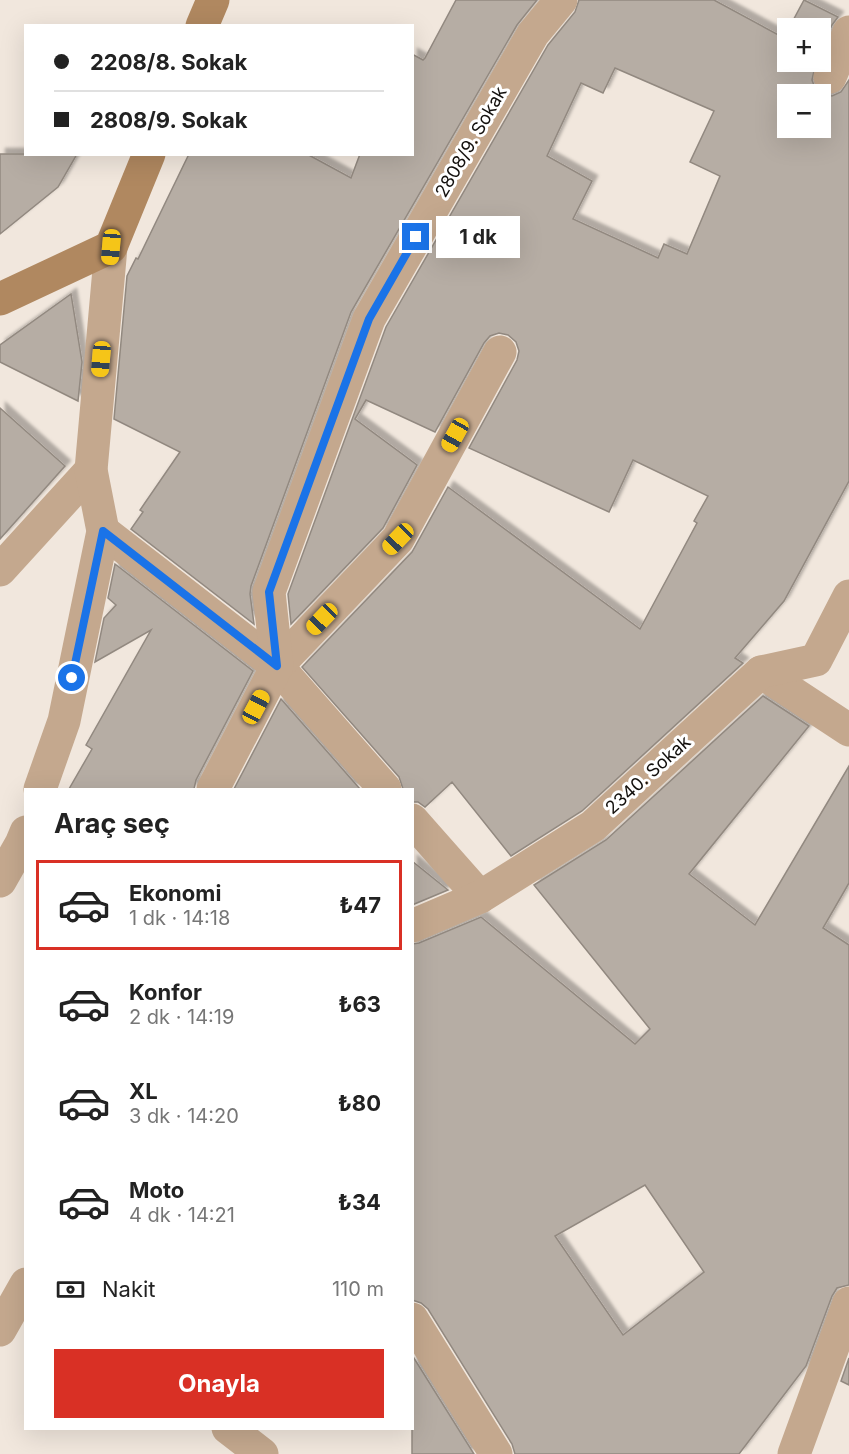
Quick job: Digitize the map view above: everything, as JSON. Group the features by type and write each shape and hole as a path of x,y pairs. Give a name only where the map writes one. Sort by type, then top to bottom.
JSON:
{"street":[{"path":"203,24 213,0"},
{"name":"2808/9. Sokak","path":"277,666 269,592 369,319 533,34 561,0"},
{"path":"830,77 849,32"},
{"path":"40,788 64,721 103,531 91,470 111,247 148,156"},
{"path":"0,299 111,247"},
{"path":"214,788 277,666 398,539 500,352"},
{"path":"0,570 91,470"},
{"path":"103,531 277,666 384,788"},
{"path":"761,672 816,660 849,596"},
{"path":"761,672 849,730"},
{"name":"2340. Sokak","path":"414,925 480,897 593,826 761,672"},
{"path":"414,822 480,897"},
{"path":"0,881 24,837"},
{"path":"0,1330 24,1288"},
{"path":"794,1454 849,1302"},
{"path":"414,1322 496,1454"},
{"path":"231,1430 262,1454"}],"building":[{"path":"456,0 537,0 517,25 351,312 251,586 254,624 131,529 143,512 140,510 180,452 114,419 127,276 136,258 138,259 188,156 311,156 351,178 359,156 414,156 414,55 423,60"},
{"path":"579,0 714,0 777,34 777,72 814,72 814,84 777,84 777,138 831,138 831,96 841,92 849,80 849,481 784,601 735,658 743,663 582,811 511,856 452,782 425,807 414,802 414,788 403,788 399,777 302,667 412,552 448,487 640,629 697,523 694,521 708,496 633,460 609,512 469,448 517,360 519,351 516,342 508,335 499,333 490,336 484,343 435,432 366,400 355,419 417,465 383,528 291,624 288,594 386,327 548,45 575,12","holes":["615,68 714,111 690,162 720,176 687,254 664,244 658,258 573,219 592,181 547,156 581,83 603,93"]},
{"path":"804,0 838,17 831,27 831,18 794,18"},
{"path":"0,154 76,156 58,187 0,234"},
{"path":"71,294 82,362 78,401 0,362 0,345"},
{"path":"0,408 65,466 0,539"},
{"path":"115,564 253,671 196,780 194,788 70,788 92,749 86,745 151,630 95,662 104,618 116,605 108,598"},
{"path":"763,696 809,726 689,874 755,925 849,766 849,883 823,928 849,945 849,1285 837,1288 806,1366 739,1454 515,1454 512,1444 428,1309 414,1301 414,944 481,917 635,1044 650,1029 534,885 606,840","holes":["645,1185 704,1272 623,1335 555,1236"]},
{"path":"281,699 359,788 235,788"},
{"path":"414,863 448,890 414,904"},
{"path":"414,1358 474,1454 412,1454 412,1430 414,1430"},
{"path":"849,1358 849,1385 841,1381"}],"route":[{"path":"72,678 103,531 277,666 269,592 369,319 416,237"}]}
